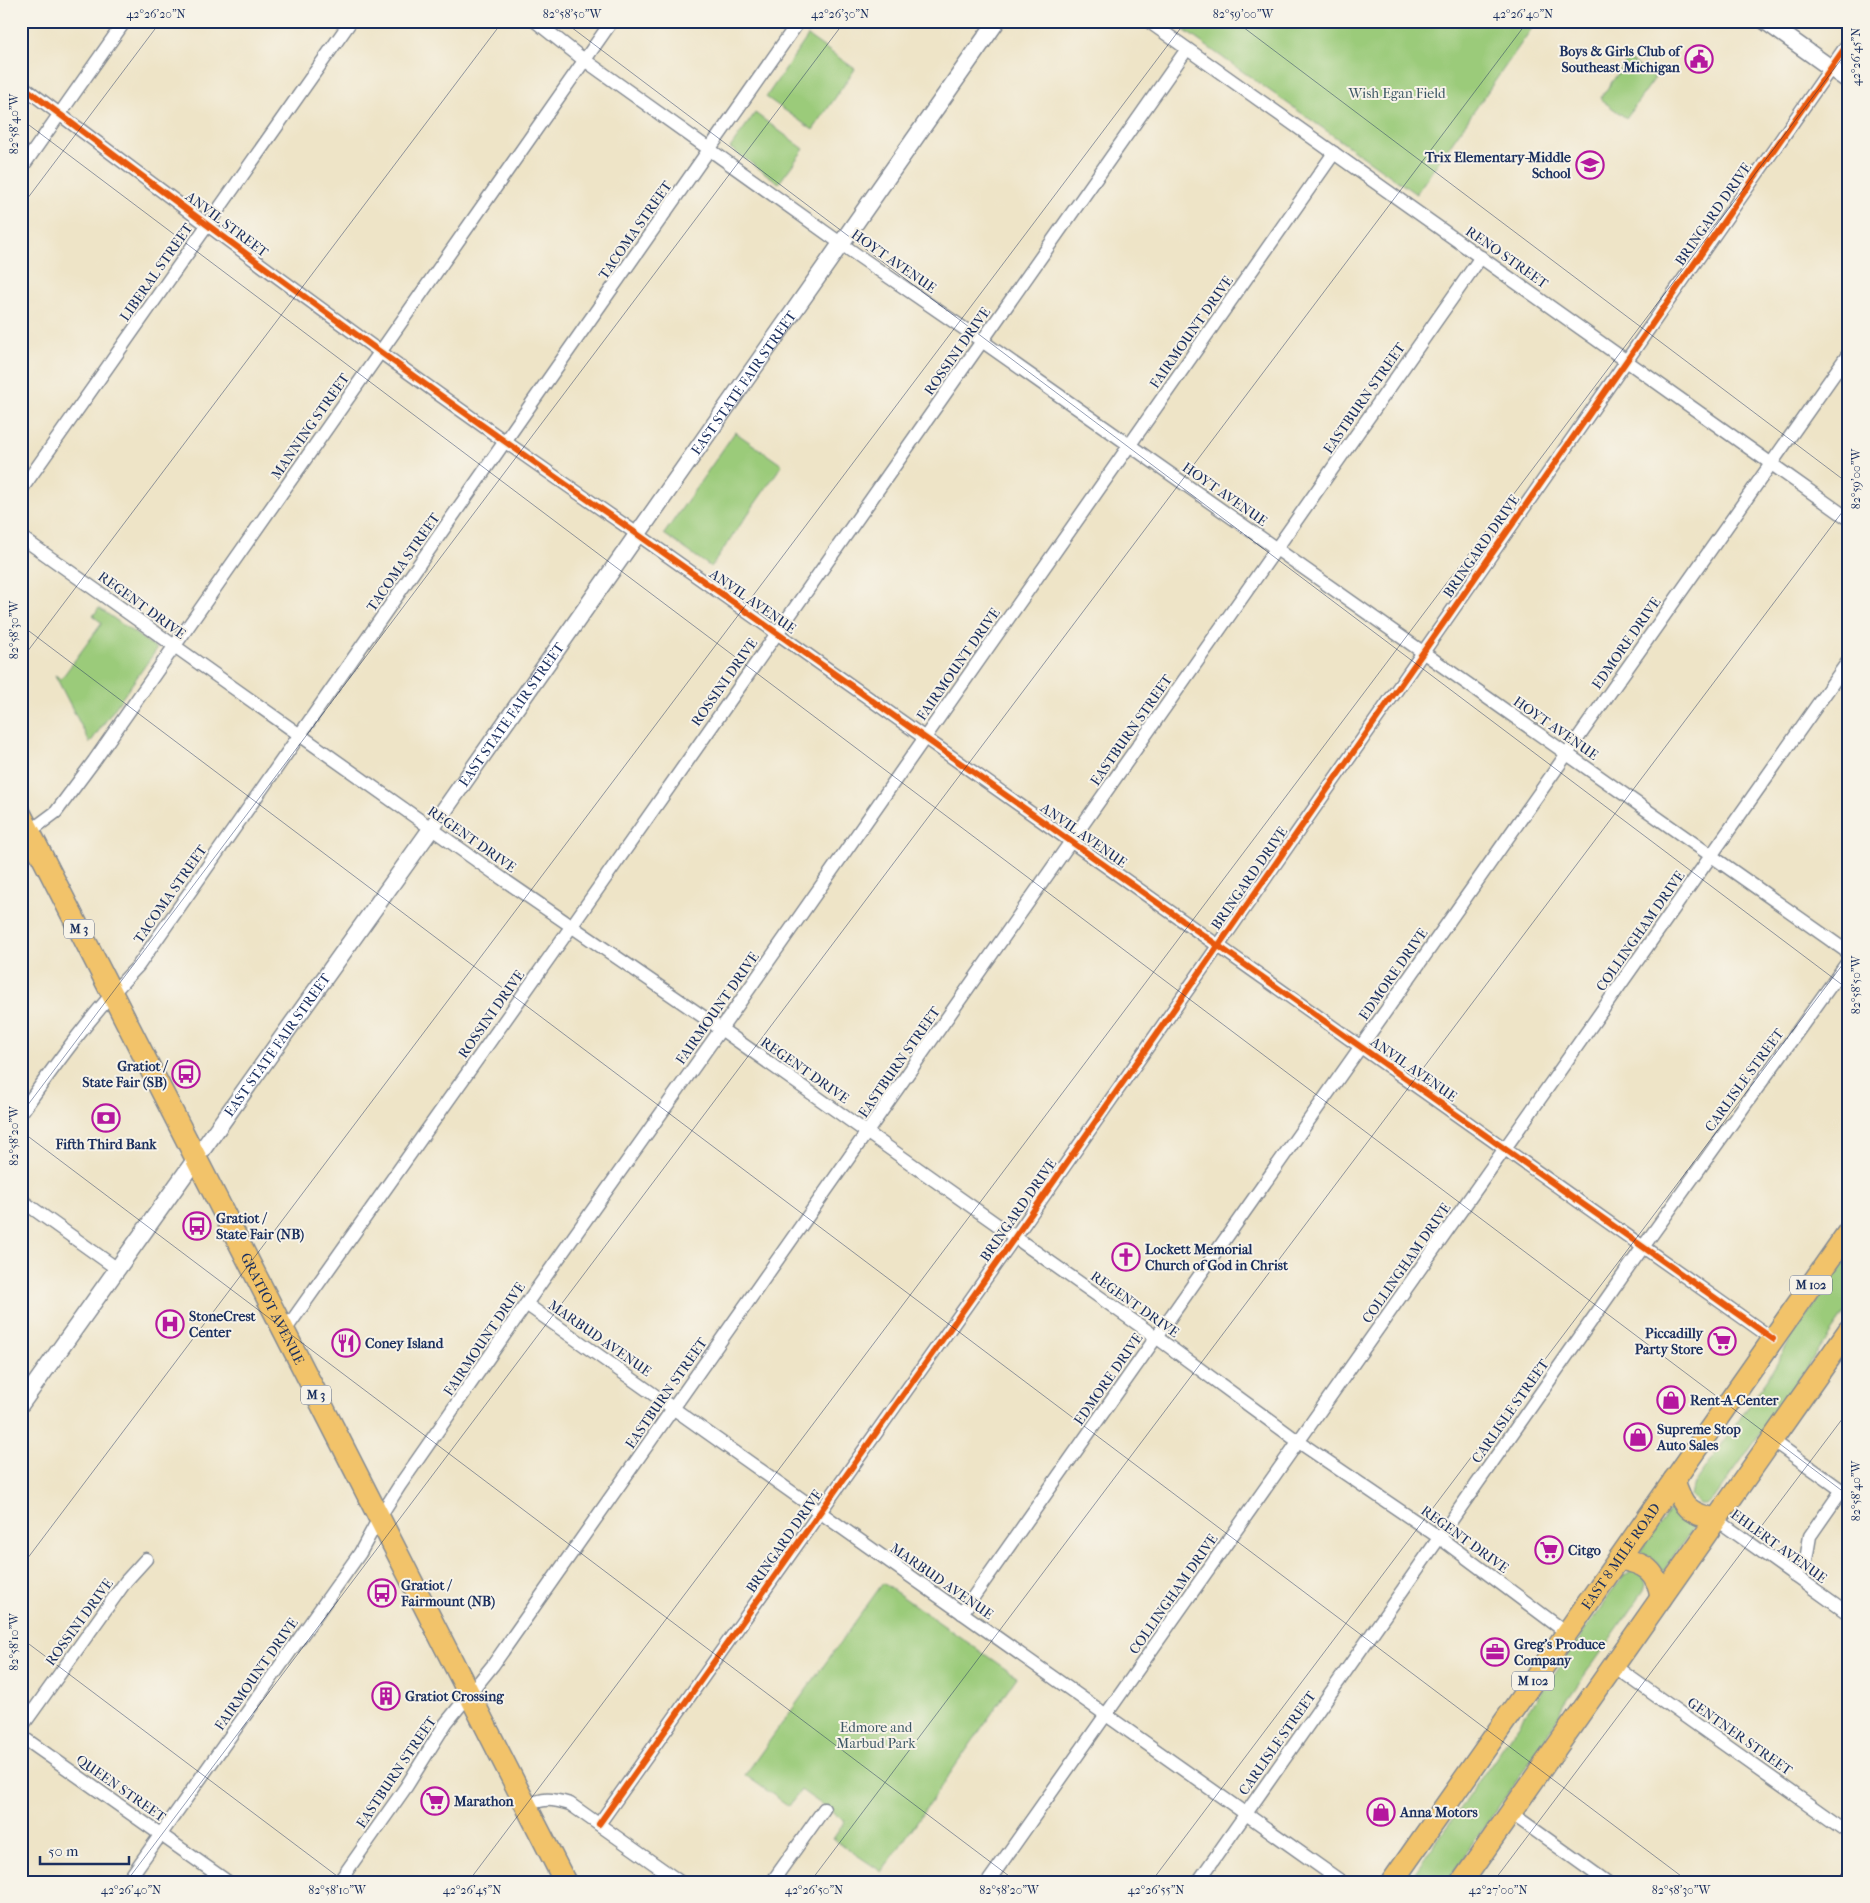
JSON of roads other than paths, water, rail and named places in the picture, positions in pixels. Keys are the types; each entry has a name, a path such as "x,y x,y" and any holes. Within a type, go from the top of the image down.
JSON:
{"main road":[{"name":"GRATIOT AVENUE","path":"24,828 112,992 562,1880"},
{"name":"EAST 8 MILE ROAD","path":"1392,1882 1849,1231"},
{"path":"1462,1882 1849,1330"},
{"path":"1674,1480 1678,1494 1686,1507 1696,1514 1716,1519"},
{"path":"1619,1559 1636,1562 1648,1569 1656,1580 1661,1598"}],"street":[{"path":"21,169 125,21"},
{"name":"LIBERAL STREET","path":"21,490 351,21"},
{"name":"HOYT AVENUE","path":"535,21 842,244 1849,953"},
{"name":"MANNING STREET","path":"24,828 56,812 612,21"},
{"name":"TACOMA STREET","path":"21,1112 88,1020 138,966 799,21"},
{"name":"EAST STATE FAIR STREET","path":"21,1404 116,1268 257,1075 431,829 997,21"},
{"name":"RENO STREET","path":"1148,21 1849,519"},
{"path":"1764,21 1849,81"},
{"name":"BRINGARD DRIVE","path":"599,1824 1015,1237 1849,42"},
{"name":"ROSSINI DRIVE","path":"284,1332 571,927 1187,49"},
{"path":"21,85 60,114"},
{"name":"ANVIL STREET","path":"60,114 380,352"},
{"name":"FAIRMOUNT DRIVE","path":"127,1882 360,1553 379,1518 526,1304 721,1029 1334,153"},
{"name":"EASTBURN STREET","path":"339,1882 406,1787 446,1723 493,1665 1481,257"},
{"name":"ANVIL AVENUE","path":"380,352 505,443 637,534 1773,1339"},
{"name":"EDMORE DRIVE","path":"962,1613 1849,353"},
{"name":"REGENT DRIVE","path":"21,537 431,829 721,1029 1015,1237 1299,1442 1440,1538 1567,1633"},
{"name":"COLLINGHAM DRIVE","path":"988,1882 1849,660"},
{"name":"CARLISLE STREET","path":"1198,1882 1643,1247 1849,960"},
{"path":"21,1200 116,1268"},
{"name":"MARBUD AVENUE","path":"526,1304 1342,1882"},
{"path":"1772,1440 1845,1492 1810,1536 1806,1560 1794,1575"},
{"name":"EHLERT AVENUE","path":"1716,1519 1849,1614"},
{"name":"ROSSINI DRIVE","path":"21,1728 126,1581 146,1560"},
{"name":"GENTNER STREET","path":"1614,1666 1849,1833"},
{"name":"QUEEN STREET","path":"21,1736 228,1882"},
{"path":"525,1806 542,1799 570,1804 680,1882"},
{"path":"772,1882 824,1809"},
{"path":"1511,1812 1607,1882"}],"place":[{"name":"Boys & Girls Club of Southeast Michigan","path":"1699,59"},
{"name":"Trix Elementary-Middle School","path":"1590,165"},
{"name":"Gratiot / State Fair (SB)","path":"186,1074"},
{"name":"Fifth Third Bank","path":"106,1118"},
{"name":"Gratiot / State Fair (NB)","path":"197,1226"},
{"name":"Lockett Memorial Church of God in Christ","path":"1126,1257"},
{"name":"StoneCrest Center","path":"170,1324"},
{"name":"Piccadilly Party Store","path":"1722,1341"},
{"name":"Coney Island","path":"346,1343"},
{"name":"Rent-A-Center","path":"1671,1400"},
{"name":"Supreme Stop Auto Sales","path":"1638,1437"},
{"name":"Citgo","path":"1549,1550"},
{"name":"Gratiot / Fairmount (NB)","path":"382,1593"},
{"name":"Greg's Produce Company","path":"1495,1652"},
{"name":"Gratiot Crossing","path":"386,1696"},
{"name":"Marathon","path":"435,1801"},
{"name":"Anna Motors","path":"1381,1812"}],"park label":[{"name":"Wish Egan Field","path":"1397,93"},
{"name":"Edmore and Marbud Park","path":"876,1735"}]}
